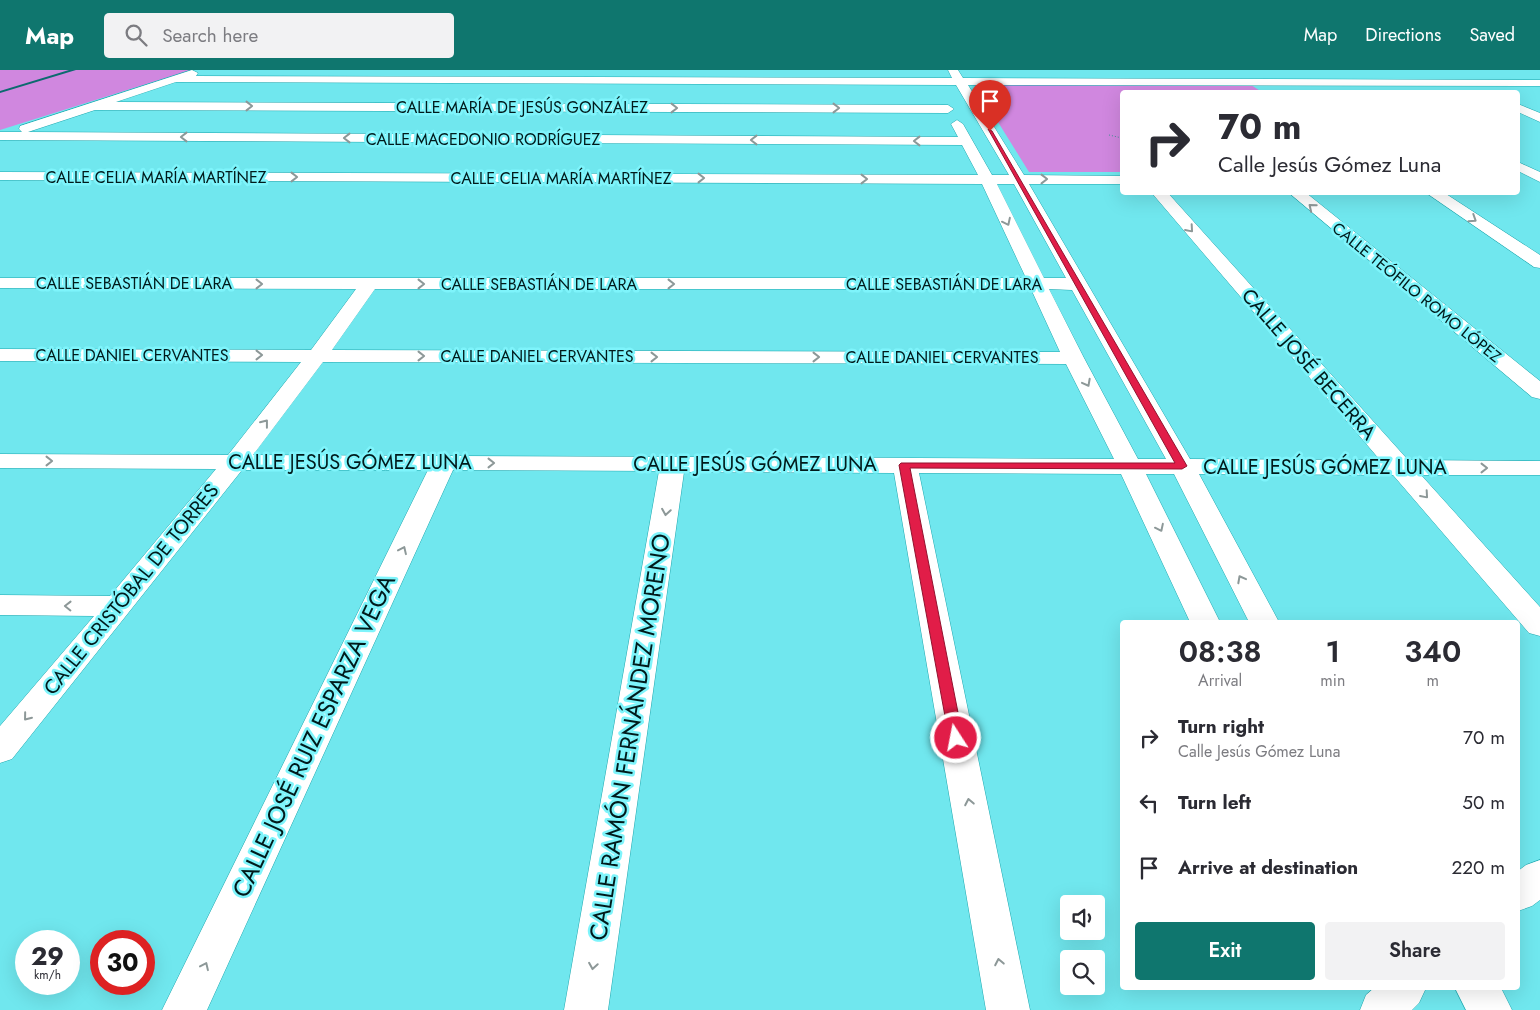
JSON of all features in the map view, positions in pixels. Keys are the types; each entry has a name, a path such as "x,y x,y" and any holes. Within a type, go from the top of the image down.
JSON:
{"street":[{"path":"0,136 201,71 533,77"},
{"path":"956,75 1230,72 1251,75 1272,88 1361,82 1540,83"},
{"path":"177,79 1251,75 1314,72 1540,75"},
{"path":"931,75 986,179 1073,358 1130,466 1204,620"},
{"path":"956,75 1019,179 1182,466 1263,620"},
{"path":"458,178 533,77"},
{"path":"1361,82 1376,90"},
{"path":"1462,83 1479,90"},
{"name":"CALLE MARÍA DE JESÚS GONZÁLEZ","path":"95,106 948,109"},
{"path":"1520,109 1540,118"},
{"name":"CALLE MACEDONIO RODRÍGUEZ","path":"0,136 965,141"},
{"path":"1520,167 1540,179"},
{"name":"CALLE CELIA MARÍA MARTÍNEZ","path":"0,176 1120,180"},
{"path":"1520,181 1540,179"},
{"name":"CALLE JOSÉ BECERRA","path":"1161,195 1540,626"},
{"name":"CALLE TEÓFILO ROMO LÓPEZ","path":"1299,195 1540,392"},
{"path":"1437,195 1540,262"},
{"name":"CALLE SEBASTIÁN DE LARA","path":"0,283 1079,284"},
{"name":"CALLE CRISTÓBAL DE TORRES","path":"0,750 318,356 368,284"},
{"name":"CALLE DANIEL CERVANTES","path":"0,355 1073,358"},
{"name":"CALLE JESÚS GÓMEZ LUNA","path":"0,460 1540,468"},
{"name":"CALLE JOSÉ RUIZ ESPARZA VEGA","path":"184,1010 444,463"},
{"name":"CALLE RAMÓN FERNÁNDEZ MORENO","path":"586,1010 673,464"},
{"path":"905,465 1008,1010"},
{"path":"0,605 117,606"},
{"path":"1478,990 1490,1010"}],"path":[{"path":"1110,135 1120,138"}],"shaded area":[{"path":"0,70 191,70 0,130"},
{"path":"975,85 1251,85 1259,90 1120,90 1120,172 1029,172"}],"waterway":[{"path":"0,92 74,70"}],"route":[{"path":"956,738 905,465 1182,466 990,131"}]}
